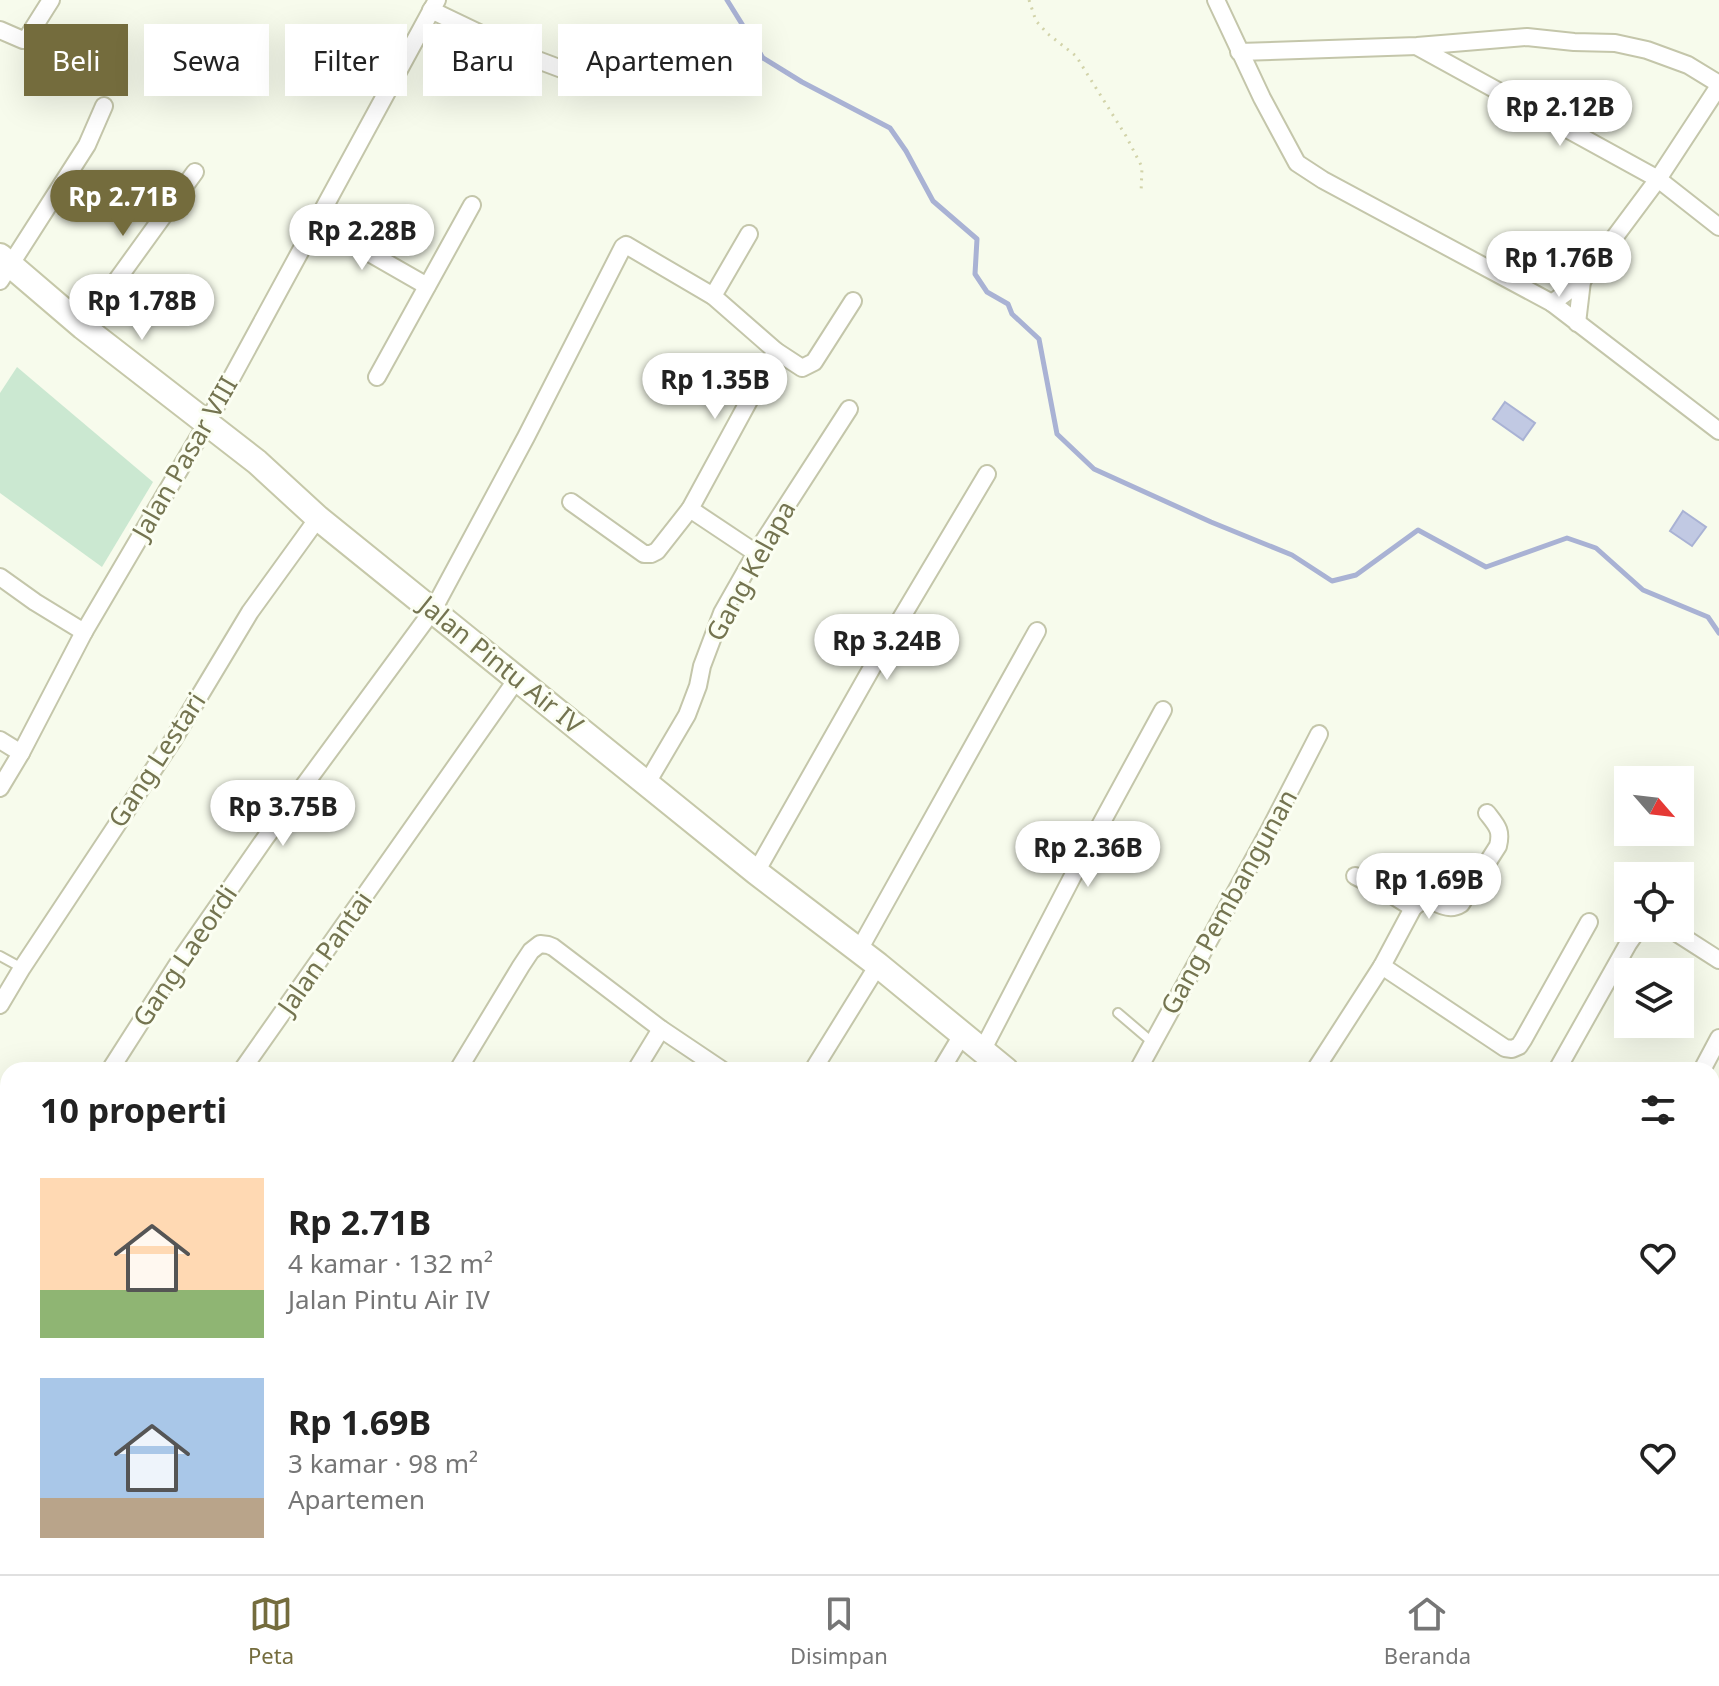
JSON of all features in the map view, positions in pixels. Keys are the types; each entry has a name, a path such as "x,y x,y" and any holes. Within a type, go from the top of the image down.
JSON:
{"main road":[{"name":"Jalan Pintu Air IV","path":"4,267 257,462 318,518 996,1062"}],"street":[{"path":"0,30 23,40 27,38 51,0"},
{"path":"1216,0 1239,52 1297,163 1552,303 1719,431"},
{"path":"434,5 527,56 558,68"},
{"name":"Jalan Pasar VIII","path":"0,788 84,632 207,423 434,5"},
{"path":"1239,52 1417,46 1527,37 1615,43 1647,50 1688,65 1719,85 1658,179 1582,281 1552,303"},
{"path":"1417,46 1658,179 1719,227"},
{"path":"4,267 87,145 104,106"},
{"path":"83,327 195,172"},
{"path":"377,377 472,205"},
{"path":"317,223 427,286"},
{"path":"749,234 713,296 776,351 802,368 814,362 853,301"},
{"name":"Gang Laeordi","path":"115,1062 181,959 266,837 433,610 623,247 626,245 713,296"},
{"path":"1577,323 1582,281"},
{"path":"571,502 644,554 657,551 690,509 776,351"},
{"name":"Gang Kelapa","path":"647,783 687,715 722,613 756,553 849,409"},
{"path":"756,872 878,657 987,474"},
{"path":"690,509 756,553"},
{"name":"Gang Lestari","path":"0,1005 173,740 250,612 318,518"},
{"path":"0,577 84,632"},
{"path":"817,1062 1037,631"},
{"name":"Jalan Pantai","path":"248,1062 517,679"},
{"path":"982,1051 1163,710"},
{"name":"Gang Pembangunan","path":"1142,1062 1319,734"},
{"path":"0,740 21,753"},
{"path":"1320,1062 1382,966 1418,902 1426,900 1451,909 1461,904 1498,846 1501,835 1487,813"},
{"path":"1355,876 1413,908"},
{"path":"1382,966 1478,1031 1512,1049 1523,1040 1589,922"},
{"path":"1562,1062 1631,942"},
{"path":"1691,942 1719,960"},
{"path":"463,1062 521,966 540,944 553,947 710,1062"},
{"path":"641,1062 661,1029"},
{"path":"946,1062 962,1035"},
{"path":"1706,1062 1719,1038"}],"lane":[{"path":"0,956 22,968"},
{"path":"1118,1013 1152,1042"}],"path":[{"path":"1029,0 1036,21 1076,56 1126,136 1142,167 1141,194"}],"green space":[{"path":"17,367 153,482 102,567 0,493 0,393"}],"water":[{"path":"1505,402 1535,423 1523,440 1493,419"},
{"path":"1683,511 1706,527 1692,546 1670,531"}],"waterway":[{"path":"727,0 763,58 890,128 933,201 977,239 975,274 987,292 1008,304 1012,314 1039,339 1057,434 1094,469 1292,555 1332,581 1356,575 1418,530 1486,567 1567,538 1596,548 1643,590 1708,617 1719,633"}]}
